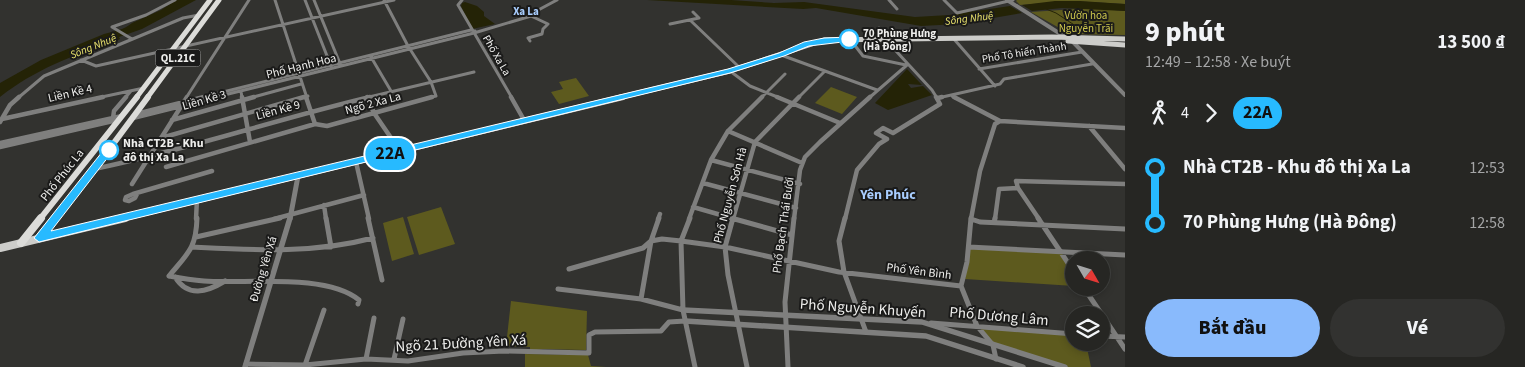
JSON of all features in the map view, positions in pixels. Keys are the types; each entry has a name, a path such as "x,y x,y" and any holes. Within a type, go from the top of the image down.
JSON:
{"highway":[{"name":"Phố Phúc La","path":"21,243 144,88 210,0"},
{"name":"Phố Phúc La","path":"39,238 94,169 219,0"},
{"path":"120,118 133,117"}],"main road":[{"path":"0,248 730,71 781,55 807,44 824,40 886,38 1125,39"},
{"path":"1044,38 1125,45"},
{"path":"1108,39 1115,44"}],"street":[{"path":"132,39 112,27 146,16 175,0"},
{"path":"132,184 249,0"},
{"path":"275,0 300,75 301,84 308,96 314,124"},
{"path":"305,0 332,67"},
{"path":"314,0 340,65"},
{"path":"81,60 96,66 394,0"},
{"name":"Phố Xa La","path":"462,0 458,5 524,120"},
{"path":"530,41 528,38 542,34 543,28 548,24 529,15 557,0"},
{"path":"889,0 896,9"},
{"path":"944,0 956,13 1010,1 1073,42 1092,64 1125,96"},
{"path":"384,1 430,82"},
{"path":"670,24 700,18 693,12"},
{"path":"1,121 10,105 31,85 44,76 183,18 199,15"},
{"name":"Phố Hạnh Hoa","path":"133,117 531,16"},
{"path":"690,20 740,68"},
{"path":"866,332 844,272 840,253 840,234 857,170 880,144 887,139 876,133 883,128 893,134 940,104 938,98 908,65 879,28"},
{"name":"Phố Tô hiến Thành","path":"953,38 980,69 1082,52"},
{"path":"850,39 863,56 908,65"},
{"path":"781,55 877,90"},
{"path":"371,57 391,91"},
{"path":"938,98 995,86 1004,80 1092,64"},
{"name":"Phố Bạch Thái Bưởi","path":"788,367 783,314 788,260 802,163 815,146 894,74 908,65"},
{"path":"980,69 995,86"},
{"path":"730,71 750,86 766,94 840,123"},
{"name":"Phố Nguyễn Sơn Hà","path":"746,367 728,275 725,247 755,142 825,71"},
{"name":"Liền Kề 9","path":"94,169 149,158 312,111 474,72"},
{"path":"695,367 683,310 681,241 711,160 728,131 785,74"},
{"name":"Phố Hạnh Hoa","path":"183,104 300,75"},
{"name":"Ngõ 2 Xa La","path":"166,167 314,124 326,126 436,96 430,82"},
{"name":"Liền Kề 3","path":"172,120 301,84"},
{"name":"Liền Kề 4","path":"1,121 144,88"},
{"path":"120,118 114,111 132,90"},
{"path":"241,91 250,142"},
{"path":"161,138 308,96"},
{"path":"952,96 962,103 1000,121 1125,128"},
{"path":"367,97 374,113 400,151"},
{"path":"0,143 120,118"},
{"path":"0,147 120,118"},
{"name":"Phố Yên Bình","path":"651,241 662,239 725,247 844,272 961,286 964,280 970,247 971,219 984,153 995,124 1000,121"},
{"path":"1089,126 1125,169"},
{"path":"728,131 802,163"},
{"path":"711,160 800,184"},
{"path":"356,162 382,280"},
{"path":"135,194 212,171"},
{"name":"Đường Yên Xá","path":"246,366 291,214 298,176"},
{"path":"1065,258 1018,188 1016,181 1125,184"},
{"path":"703,183 796,208"},
{"path":"994,222 999,189 1018,188"},
{"path":"196,237 364,195"},
{"path":"197,199 196,237 192,248 169,276 224,281 323,285 346,290 357,296 358,304"},
{"path":"324,205 331,247"},
{"path":"693,207 792,235"},
{"path":"642,299 651,241 660,214"},
{"path":"971,219 1043,226 1125,229"},
{"path":"192,248 280,250 331,247 373,238"},
{"path":"569,269 643,248 651,241"},
{"path":"970,247 1125,255"},
{"path":"175,277 182,287 194,292 209,291 224,281"},
{"path":"961,286 977,326 993,345 996,359"},
{"path":"558,289 642,299 683,310"},
{"path":"1089,296 1125,349"},
{"path":"305,365 324,310"},
{"name":"Phố Nguyễn Khuyến","path":"683,310 922,322 1065,367"},
{"path":"366,359 374,318"},
{"path":"394,359 403,319"},
{"name":"Phố Nguyễn Khuyến","path":"685,321 926,336 1023,367"},
{"name":"Ngõ 21 Đường Yên Xá","path":"246,366 305,365 366,359 408,361 463,353 496,351 589,353 588,335 595,332 661,331 669,322 685,321"},
{"name":"Phố Dương Lâm","path":"922,322 1065,333"},
{"path":"1110,337 1125,337"}],"green space":[{"path":"1017,0 1125,0 1125,4 1072,1 1020,5"},
{"name":"Vườn hoa Nguyễn Trãi","path":"1091,8 1125,11 1125,35 1070,34 1031,12"},
{"path":"576,78 589,96 559,104 551,92 563,89 559,82"},
{"path":"831,87 857,97 842,114 815,103"},
{"path":"441,207 455,244 419,255 407,217"},
{"path":"403,217 414,254 392,261 383,223"},
{"path":"970,247 1061,252 1065,258 1065,285 965,279"},
{"path":"511,301 587,311 586,350 543,349 530,351 530,347 506,346"},
{"path":"979,327 1065,334 1065,351 1088,351 1091,367 1068,367 993,344"},
{"path":"525,354 588,355 591,366 606,367 525,367"}],"water":[{"name":"Sông Nhuệ","path":"176,0 196,0 142,29 119,37 120,39 114,42 84,52 40,71 0,97 0,83 41,60 104,34 123,29 161,10"},
{"name":"Sông Nhuệ","path":"647,0 804,2 915,17 949,15 1010,6 1022,13 958,24 921,26 816,8 803,9"},
{"path":"1055,1 1125,4 1125,11 1062,8 1032,11 1022,5"},
{"path":"465,2 477,6 484,12 484,16 495,24 472,29 461,6"},
{"path":"907,69 922,85 908,84 911,88 923,86 932,95 888,110 875,103"}],"waterway":[{"path":"1046,9 1056,13 1088,34"}],"bus line":[{"name":"22A","path":"109,150 39,238 730,71 781,55 807,44 824,40 849,39"}],"place":[{"name":"70 Phùng Hưng (Hà Đông)","path":"849,39"},
{"name":"Nhà CT2B - Khu đô thị Xa La","path":"109,150"}],"district":[{"name":"Xa La","path":"526,11"},
{"name":"Yên Phúc","path":"888,194"}]}
